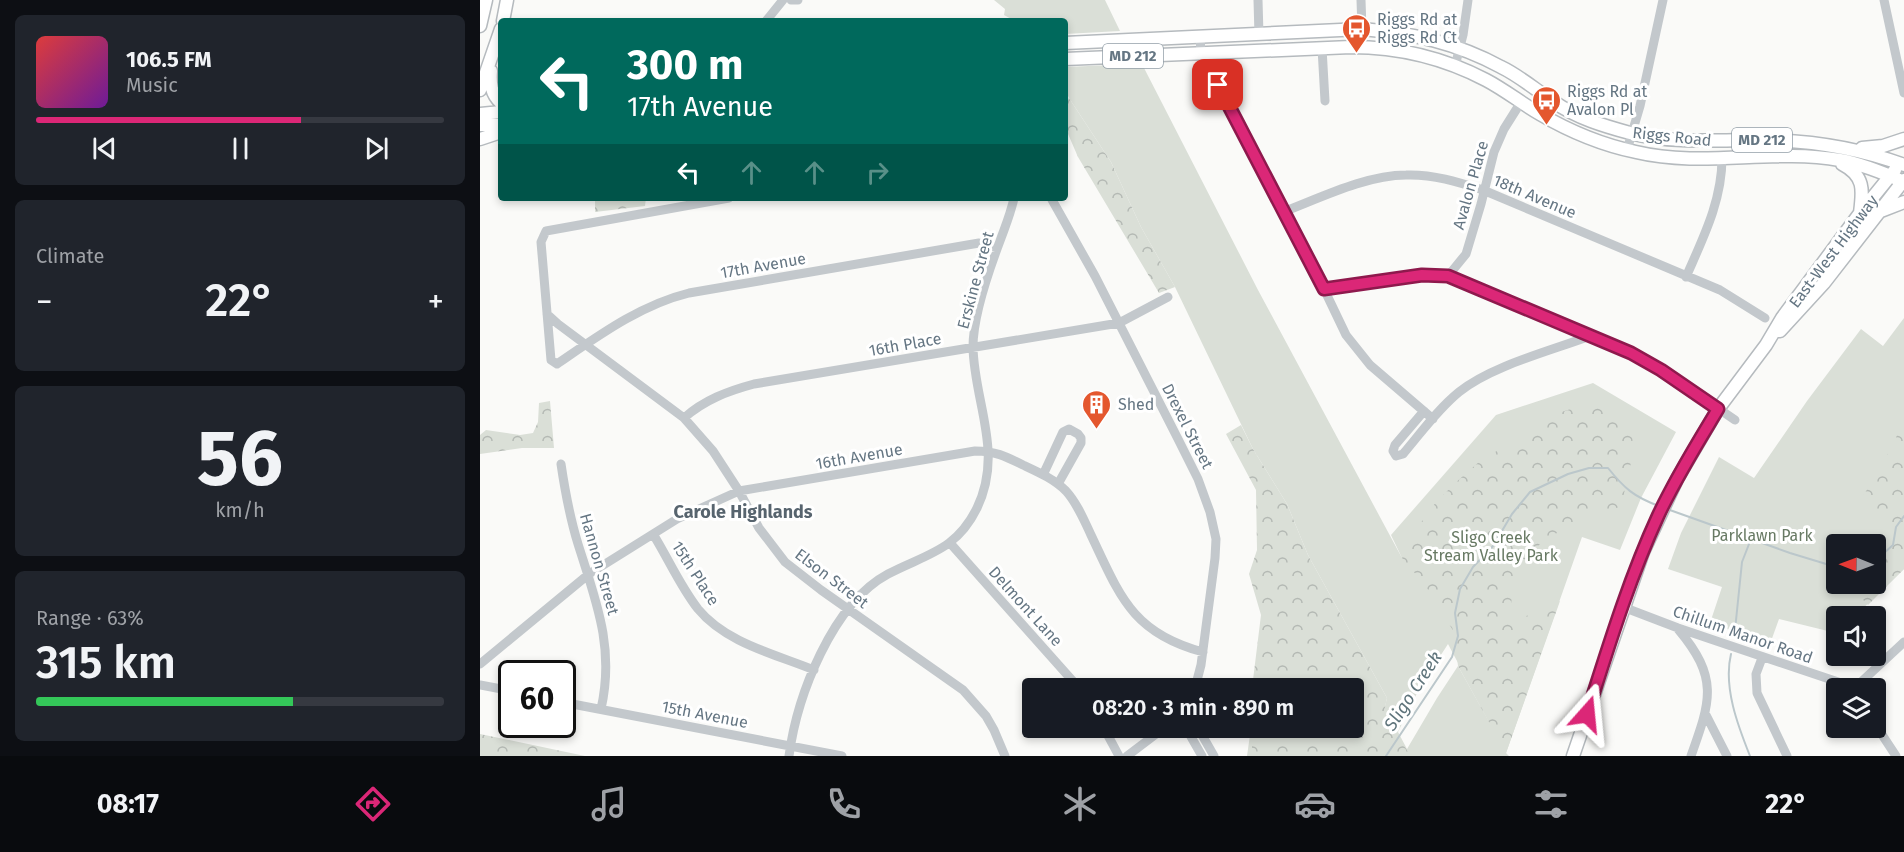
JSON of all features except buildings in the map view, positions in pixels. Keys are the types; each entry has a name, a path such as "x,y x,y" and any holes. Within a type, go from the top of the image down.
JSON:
{"main road":[{"path":"480,26 486,0"},
{"path":"504,18 507,0"},
{"name":"Riggs Road","path":"1068,43 1362,29 1408,34 1460,47 1503,67 1569,111 1632,134 1685,140 1774,140 1839,146 1903,163"},
{"path":"480,90 498,40"},
{"name":"Riggs Road","path":"1068,59 1351,46 1391,49 1425,55 1455,66 1487,80 1567,129 1627,150 1660,157 1823,158 1850,163 1904,181"},
{"path":"493,57 490,82 494,95 498,99"},
{"path":"480,114 498,112"},
{"path":"480,125 498,124"},
{"path":"480,139 498,133"},
{"path":"1839,146 1870,148 1904,139"},
{"path":"1823,158 1843,165 1858,177 1863,192 1860,213"},
{"name":"East-West Highway","path":"1573,756 1623,606 1658,515 1698,441 1718,409 1766,345 1782,318 1860,213 1903,163"},
{"name":"East-West Highway","path":"1766,345 1824,284 1904,181"},
{"path":"1880,211 1904,202"}],"street":[{"path":"768,18 783,0"},
{"path":"791,0 798,0"},
{"path":"1258,0 1259,35"},
{"path":"1361,0 1362,29"},
{"path":"1455,66 1468,0"},
{"path":"1627,150 1663,0"},
{"path":"1884,0 1904,93"},
{"path":"1200,38 1201,53 1324,289 1338,322 1353,346 1379,373 1433,419"},
{"path":"1322,48 1325,101"},
{"name":"Avalon Place","path":"1448,276 1466,254 1498,141 1521,102"},
{"path":"1686,277 1717,202 1721,183 1722,158"},
{"name":"18th Avenue","path":"1282,212 1369,181 1397,175 1445,179 1483,190 1727,294 1765,318"},
{"path":"547,314 541,242 546,231 712,201"},
{"name":"Erskine Street","path":"789,751 802,701 814,670 829,638 848,609 873,584 887,574 928,557 950,543 963,531 978,506 986,480 988,434 973,348 979,308 1013,201"},
{"name":"Drexel Street","path":"1053,201 1119,323 1198,479 1213,521 1215,558 1203,652 1197,678"},
{"name":"17th Avenue","path":"547,314 551,360 557,364 644,309 666,299 689,293 979,243 997,248"},
{"path":"1324,289 1422,275 1448,276 1645,361 1735,420"},
{"name":"16th Place","path":"684,418 704,403 754,384 1119,323 1168,297"},
{"name":"Elson Street","path":"547,314 684,418 712,451 759,528 785,562 963,690 986,716 1005,756"},
{"path":"1424,411 1395,445 1394,454 1403,454 1452,398 1470,384 1590,336"},
{"path":"1043,475 1063,432 1069,429 1074,431 1081,438 1081,443 1058,484"},
{"name":"16th Avenue","path":"480,664 589,574 653,534 700,508 738,491 975,451 998,453 1058,484 1081,513 1113,582 1132,612 1156,633 1168,640 1203,652"},
{"name":"Hannon Street","path":"561,464 569,512 597,600 604,636 606,668 601,710"},
{"name":"15th Place","path":"653,534 698,609 714,625 738,640 814,670"},
{"name":"Delmont Lane","path":"950,543 1070,678"},
{"name":"Chillum Manor Road","path":"1623,606 1678,628 1826,679"},
{"path":"1678,628 1692,645 1704,669 1708,690 1706,715 1691,756"},
{"path":"1865,678 1904,642"},
{"path":"1762,658 1756,674 1757,693 1787,756"},
{"path":"480,685 498,688"},
{"name":"15th Avenue","path":"576,705 789,751 842,756"},
{"path":"1706,715 1726,756"},
{"path":"1109,738 1119,756"},
{"path":"1126,756 1150,738"},
{"path":"1192,738 1202,756"},
{"path":"1204,738 1214,756"},
{"path":"1884,738 1896,756"}],"green space":[{"path":"994,0 1105,0 1120,31 1068,34 1068,18 1010,18 1004,15 1005,9"},
{"path":"1136,64 1143,66 1258,290 1402,558 1391,535 1496,415 1593,383 1676,432 1641,498 1620,550 1582,537 1506,753 1509,756 1247,756 1250,738 1364,738 1364,678 1349,678 1280,507 1385,706 1387,698 1308,555 1287,504 1253,449 1175,287 1141,227 1111,162 1068,96 1068,67","holes":["1448,644 1492,727 1458,666 1407,749 1398,732 1419,689"]},
{"path":"1068,99 1111,162 1141,227 1175,287 1159,293 1078,157 1068,134"},
{"path":"595,201 646,201 645,206 595,212"},
{"name":"Parklawn Park","path":"1904,318 1904,569 1886,586 1886,534 1826,534 1826,594 1878,594 1865,606 1826,606 1826,631 1779,619 1770,644 1710,623 1722,587 1668,569 1681,533 1719,457 1754,478 1807,401 1861,329 1883,346"},
{"path":"550,401 554,448 522,448 480,454 480,435 486,430 520,435 533,433 538,422 539,403"},
{"name":"Sligo Creek Stream Valley Park","path":"1587,404 1610,408 1633,431 1632,458 1621,507 1590,513 1542,542 1516,569 1511,604 1513,622 1560,601 1506,753 1458,666 1454,632 1425,585 1402,558 1427,512 1479,462 1558,413"},
{"path":"1904,418 1904,569 1886,587 1886,551 1893,545 1896,528 1858,505 1893,445"},
{"path":"1241,425 1287,504 1308,555 1387,698 1383,716 1411,756 1250,756 1252,738 1364,738 1364,678 1253,678 1261,615 1249,574 1257,550 1256,490 1226,434"},
{"path":"1858,594 1879,594 1868,605"},
{"path":"480,734 585,756 480,756"}],"waterway":[{"name":"Sligo Creek","path":"1386,756 1452,657 1458,636 1455,613 1460,589 1473,567 1493,546 1512,514 1530,492 1568,474 1589,468 1608,468 1630,491 1659,506"},
{"name":"Sligo Creek","path":"1667,509 1826,564"},
{"name":"Sligo Creek","path":"1886,551 1893,545 1896,527 1904,516"},
{"path":"1735,630 1742,562 1751,539"},
{"path":"1731,654 1730,693 1750,756"}],"place":[{"name":"Riggs Rd at Riggs Rd Ct","path":"1356,54"},
{"name":"Riggs Rd at Avalon Pl","path":"1546,126"},
{"name":"Shed","path":"1097,430"}],"district":[{"name":"Carole Highlands","path":"743,512"}],"route":[{"path":"1218,85 1324,289 1422,275 1448,276 1631,353 1661,370 1718,409 1658,515 1623,606 1587,714"}]}
